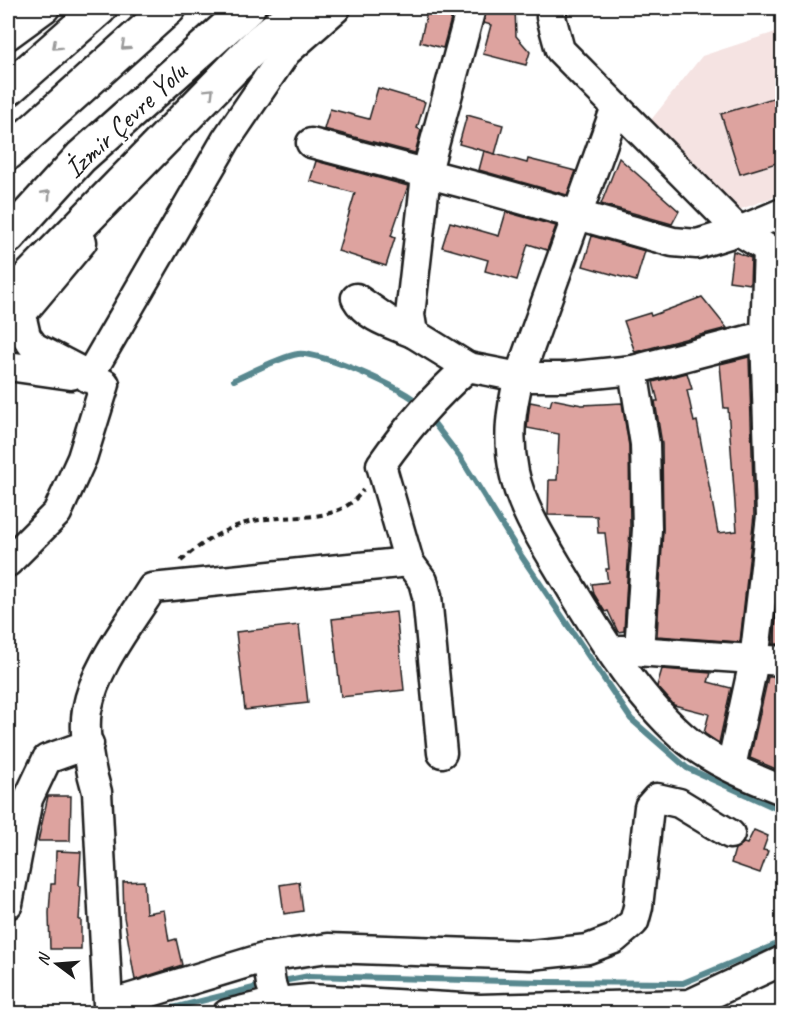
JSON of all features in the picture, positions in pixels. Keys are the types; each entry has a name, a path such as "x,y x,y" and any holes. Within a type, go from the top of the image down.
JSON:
{"highway":[{"path":"8,89 100,8"},
{"name":"İzmir Çevre Yolu","path":"8,153 169,8"},
{"name":"İzmir Çevre Yolu","path":"8,237 81,157 248,8"},
{"path":"12,315 180,121 258,43 300,8"}],"street":[{"path":"8,35 45,8"},
{"path":"88,378 226,140 286,52 336,8"},
{"path":"471,8 426,175 410,315 404,329 468,367 519,377 565,377 633,370 774,333"},
{"path":"553,8 551,17 560,50 739,231 768,249 774,333 771,516 754,661 730,767"},
{"path":"616,107 519,377 509,420 514,473 537,532 610,649 641,691 683,737 730,767 783,790"},
{"path":"311,143 673,242 697,244 739,231 783,213"},
{"path":"12,315 34,346 88,378"},
{"path":"8,366 88,378 105,384 82,458 57,513 8,562"},
{"path":"442,753 428,596 423,581 409,562 388,454 443,390 468,367"},
{"path":"633,370 645,444 647,529 639,651"},
{"path":"409,562 152,588 101,670 87,709 88,757 97,792 108,1005 267,957 328,948 530,955 588,950 614,939 634,922 639,907 649,807 657,798 679,803 730,834"},
{"path":"610,649 754,661 783,661"},
{"path":"8,904 28,799 47,759 89,744"},
{"path":"267,957 279,1008"},
{"path":"227,1014 279,1008 310,999 480,1009 690,1004 783,961"}],"path":[{"path":"152,588 193,550 222,532 258,520 334,513 357,499 388,454"}],"shaded area":[{"path":"782,30 782,194 736,211 651,120 702,56"}],"building":[{"path":"428,8 454,8 443,48 420,42"},
{"path":"487,8 515,8 516,36 530,52 526,65 483,54 491,25 484,23"},
{"path":"378,88 425,102 417,128 421,130 415,153 324,129 330,109 369,119"},
{"path":"783,95 783,161 740,174 721,114"},
{"path":"467,115 503,125 495,154 459,144"},
{"path":"484,151 527,163 528,159 576,171 567,195 479,170"},
{"path":"619,158 679,211 672,224 601,204"},
{"path":"316,161 408,186 391,236 395,238 386,266 338,251 355,193 310,181"},
{"path":"506,212 556,226 547,250 528,244 517,280 485,271 488,260 442,247 450,222 499,236"},
{"path":"592,236 645,251 636,281 583,266"},
{"path":"733,251 751,258 750,284 729,281"},
{"path":"702,297 727,328 635,352 624,321 650,313 651,316"},
{"path":"749,357 754,515 740,642 657,636 663,529 662,444 655,401 658,401 653,382 687,373 692,389 687,390 694,422 697,421 718,533 737,531 728,408 724,408 720,364"},
{"path":"552,399 582,405 622,403 629,446 630,529 624,631 618,632 608,611 605,612 594,594 592,584 608,582 606,569 609,569 605,533 598,533 597,516 548,515 549,480 557,480 559,434 527,428 530,402 550,406"},
{"path":"783,560 783,644 773,644"},
{"path":"396,612 404,690 341,697 332,619"},
{"path":"299,625 308,703 245,710 236,632"},
{"path":"662,669 711,673 708,682 731,688 719,743 704,733 709,714 674,705 657,686"},
{"path":"768,677 783,677 783,772 750,758"},
{"path":"48,796 71,796 70,841 38,841"},
{"path":"754,830 768,836 763,850 768,851 760,873 731,863 735,849 744,843 747,844"},
{"path":"56,851 81,852 79,920 81,920 81,949 50,949 49,913 51,884 55,884"},
{"path":"144,881 146,913 164,910 169,941 176,939 182,965 135,980 124,917 123,882"},
{"path":"299,882 303,911 284,914 280,885"}],"waterway":[{"path":"234,380 283,358 298,354 308,355 324,358 362,372 399,390 420,405"},
{"path":"430,418 460,457 522,557 631,719 687,768 782,811"},
{"path":"278,982 309,976 683,983 782,942"},
{"path":"149,1014 265,985"}]}
